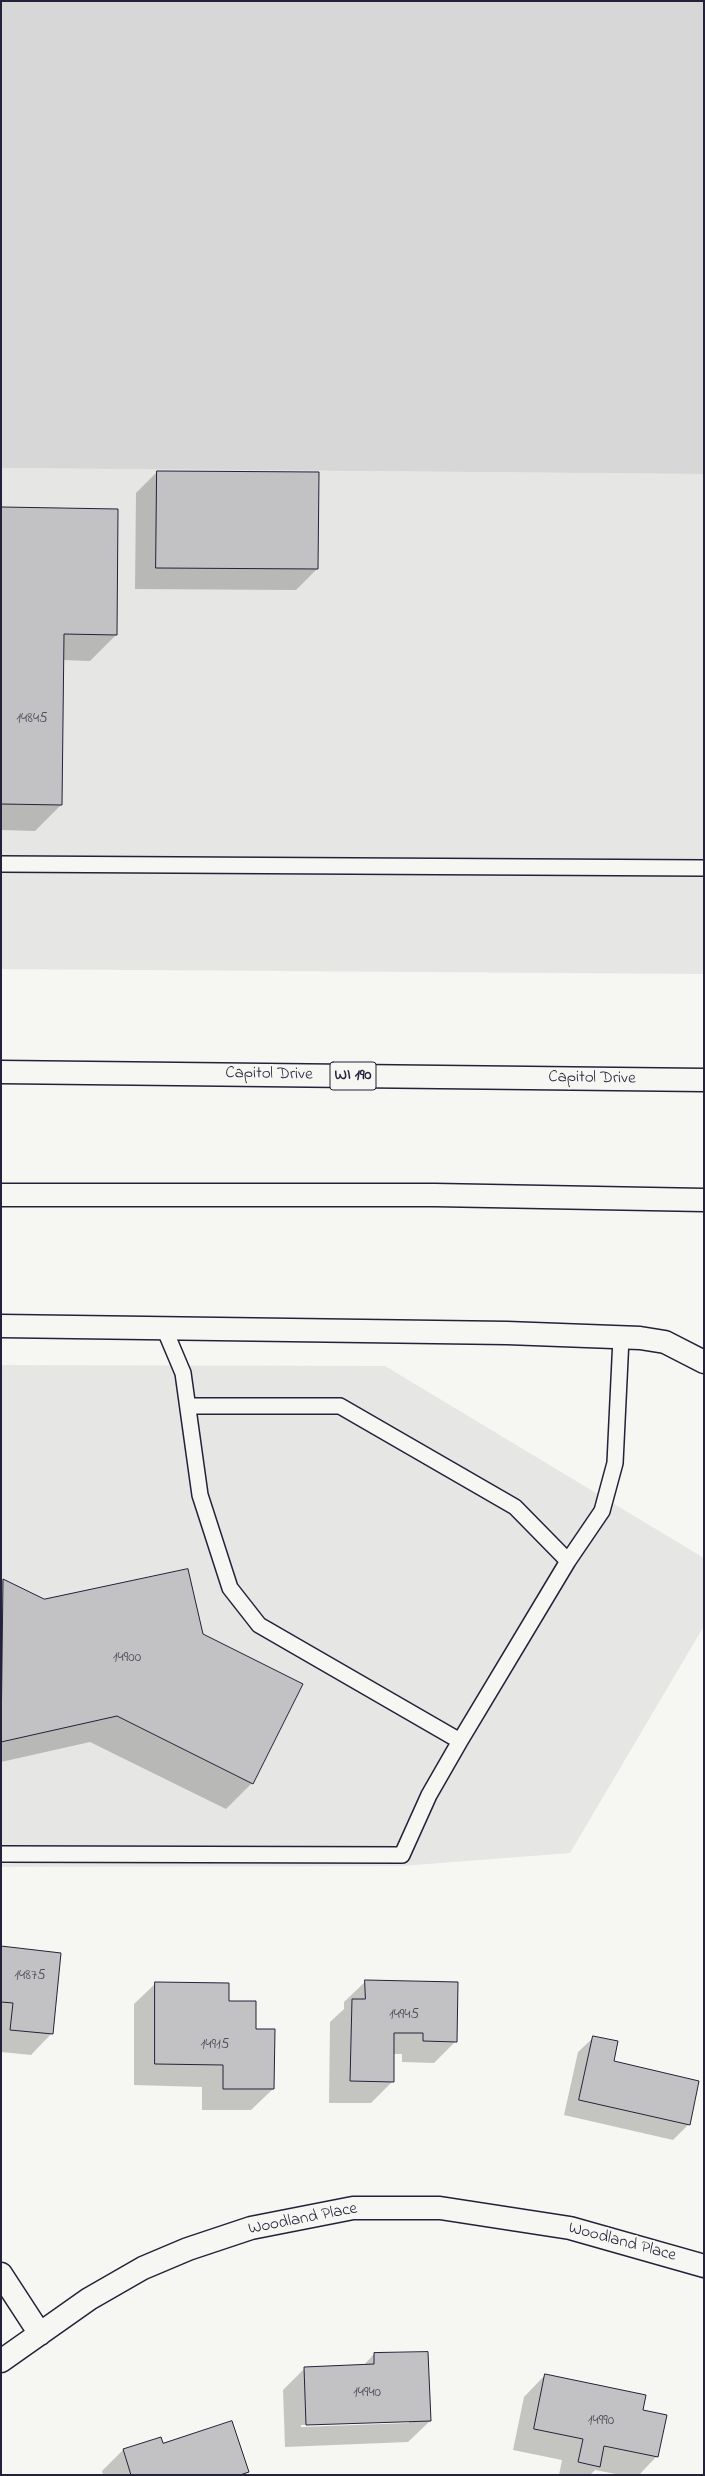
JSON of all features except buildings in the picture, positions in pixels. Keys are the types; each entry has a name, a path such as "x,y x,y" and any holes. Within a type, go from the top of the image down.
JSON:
{"street":[{"name":"Capitol Drive","path":"1,1072 704,1080"},
{"path":"1,1195 436,1195 704,1200"},
{"path":"1,1326 507,1333 621,1338 665,1342 704,1362"},
{"name":"Woodland Place","path":"1,2361 89,2299 143,2268 188,2249 251,2228 353,2208 440,2208 570,2228 704,2266"},
{"path":"1,2274 40,2334"}],"lane":[{"path":"1,864 704,868"},
{"path":"164,1328 183,1373 200,1495 230,1588 259,1625 460,1741"},
{"path":"1,1854 402,1855 429,1795 460,1741 568,1561 602,1510 615,1462 621,1338"},
{"path":"188,1406 340,1406 515,1508 568,1561"}],"shaded area":[{"path":"1,1 704,1 704,474 1,468"},
{"path":"1,468 704,474 704,974 1,969"},
{"path":"1,1365 385,1366 704,1558 704,1626 570,1853 401,1866 1,1867"}]}
